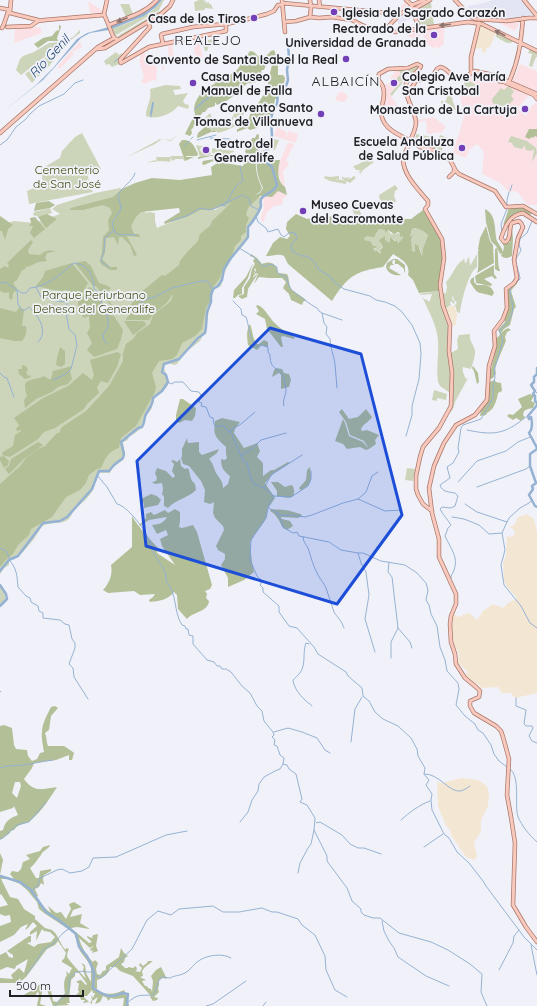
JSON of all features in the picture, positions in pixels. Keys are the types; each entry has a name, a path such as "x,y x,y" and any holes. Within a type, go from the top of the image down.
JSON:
{"main road":[{"path":"10,0 9,11 4,26 31,26 38,20"},
{"path":"107,0 104,15 115,39"},
{"path":"110,27 141,13 157,0"},
{"path":"0,133 92,52 100,46 148,22 170,7 173,0"},
{"path":"310,0 310,17"},
{"path":"318,0 320,7"},
{"path":"406,0 412,8 419,28"},
{"path":"412,8 424,0"},
{"path":"282,4 284,22 310,17 332,17 355,21 372,30 383,32 400,14 430,0"},
{"path":"524,0 537,17"},
{"path":"456,1 479,21 537,52"},
{"path":"163,44 162,34 193,27 237,22 266,15 282,4 400,14"},
{"path":"0,9 38,20 104,15"},
{"path":"529,18 533,16 533,12"},
{"path":"390,24 394,32 479,21 507,21 537,17"},
{"path":"509,82 517,63 521,44 523,18"},
{"path":"473,70 471,57 479,21"},
{"path":"148,22 150,27 120,60 121,63 149,47 226,31 226,24"},
{"path":"100,46 104,48 115,39"},
{"path":"432,510 423,504 418,495 416,489 416,476 423,447 439,428 451,406 452,373 449,351 450,326 443,306 440,285 444,258 442,239 425,209 428,202 408,176 403,159 410,140 416,130 416,122 407,96 408,89 412,74 421,68 419,64 408,68 388,69 382,72 378,77 383,86 384,96 381,111 383,121 398,134 410,140 420,147 433,150 449,160 456,173 497,192 506,207 523,206 537,214"},
{"path":"408,89 413,89 417,80 432,77 440,66 453,77 466,76 473,70"},
{"path":"473,70 491,74 502,81 537,97"},
{"path":"502,81 509,82 537,97"},
{"path":"453,166 453,171 450,176 456,173"},
{"path":"537,222 523,213 516,215 507,223 501,238 504,242 509,239 510,227 513,222 520,221 523,227 518,238 514,260 517,274 516,280 506,289 507,308 503,319 494,331 495,346 489,366 487,398 475,415 456,425 441,447 434,466 429,488 432,510 439,539 439,557 456,594 456,604 451,616 450,624 451,642 455,654 456,664 465,678 480,691 479,697 470,701 470,706 474,713 492,723 502,732 508,755 506,795 512,817 515,843 514,905 537,942"}],"highlighted area":[{"path":"270,328 361,354 402,515 337,604 146,546 137,461"}],"shaded area":[{"path":"493,0 523,0 532,15 512,19 477,18 468,10 468,6"},
{"path":"88,1 103,11 102,13 90,13"},
{"path":"406,1 410,7 399,13 395,12"},
{"path":"410,11 414,17 399,25 396,19"},
{"path":"518,21 519,24 515,31 501,24 502,22"},
{"path":"480,25 496,33 490,47 486,48 486,53 482,52 482,48 474,49"},
{"name":"Rectorado de la Universidad de Granada","path":"444,26 444,43 438,48 436,46 434,49 426,43 421,29"},
{"path":"40,27 42,33 14,43 15,28"},
{"path":"418,29 421,37 412,38 407,36 407,31"},
{"path":"80,41 82,47 72,52 74,54 60,69 57,67"},
{"path":"172,43 175,64 165,63 164,70 162,69 163,62 169,62 168,44"},
{"path":"200,43 203,57 196,59 193,45"},
{"path":"144,51 147,62 157,67 156,81 153,80 144,84 141,81 144,78 139,55"},
{"path":"520,64 537,71 537,93 512,82"},
{"name":"Colegio Ave María San Cristobal","path":"394,70 399,70 404,79 390,94 398,106 383,107 386,97 383,85 392,80 390,77 394,74"},
{"path":"473,72 493,77 496,80 495,83 497,84 503,83 529,95 518,108 522,114 523,113 526,116 530,108 536,102 537,104 537,205 527,205 519,193 514,191 509,192 500,183 482,174 484,152 477,144 469,150 466,158 453,153 464,116 459,91 474,96 477,87 467,79"},
{"path":"342,91 348,96 345,102 335,99 339,92 341,93"},
{"path":"434,117 446,127 442,132 427,134 426,121 417,122 417,120"},
{"path":"277,127 287,132 286,138 289,131 298,134 296,143 274,136"},
{"path":"288,142 294,144 286,161 289,163 288,166 283,171 285,187 282,184 277,169"},
{"path":"278,191 287,195 282,200 283,203 281,205 274,206 267,212 263,223 261,216 264,208 263,198 271,197"},
{"path":"454,305 457,314 456,325 451,326 446,308"},
{"path":"527,514 534,519 537,532 537,693 515,698 511,693 502,693 498,687 481,688 479,685 466,677 467,672 458,663 459,654 453,643 451,621 453,615 456,615 457,617 469,613 477,620 483,611 493,604 503,608 517,598 507,587 504,581 503,563 506,556 507,536 513,537 515,531 509,526 514,526 518,517"},
{"path":"461,778 478,780 487,786 489,796 488,806 481,820 481,832 474,842 477,857 474,860 466,857 451,835 438,806 437,782 442,783"}],"green space":[{"path":"162,0 164,0 159,10 116,35 114,34 111,29 146,15"},
{"path":"204,0 206,4 205,0 207,3 209,2 213,9 205,8 205,10 195,11 194,2"},
{"path":"431,3 434,25 420,27 415,10"},
{"path":"120,4 129,4 133,14 126,17"},
{"path":"159,11 161,13 119,38 118,36"},
{"path":"59,25 61,27 57,38 58,41 48,41 38,48 34,44 43,38 52,36 59,30"},
{"path":"80,30 80,33 72,39 32,83 25,74 54,51 54,49 52,49 52,51 21,75 16,70 20,59 23,56 34,52 49,43 65,41 73,37"},
{"path":"497,33 513,41 511,43 507,43 496,37"},
{"path":"216,38 216,42 209,46 207,51 205,51 202,42"},
{"path":"530,49 537,53 537,57 532,67 529,66 532,54 528,53"},
{"path":"274,50 278,57 278,75 283,75 285,78 284,84 277,99 275,99 274,105 269,105 267,111 272,112 269,123 265,123 261,119 256,121 257,128 250,130 247,128 237,132 240,123 249,119 250,114 256,112 257,107 259,106 257,105 268,88 268,80 270,78 272,65 271,63 266,65 264,70 262,70 262,73 256,82 248,83 243,87 241,86 240,87 242,89 228,100 217,105 215,102 215,106 208,108 200,116 195,115 199,119 191,129 192,133 190,136 185,134 195,114 194,110 196,100 206,88 237,70 250,51 254,52 262,60"},
{"path":"116,52 119,55 122,53 123,56 119,64 112,67 109,64 106,65 104,61"},
{"path":"417,65 420,67 415,72 405,76 404,79 399,82 396,79 400,75 403,77 399,71 394,69 410,70"},
{"path":"404,79 401,84 392,96 390,94"},
{"path":"467,79 477,86 474,96 459,91"},
{"path":"166,85 180,86 181,89 173,90 175,95 188,93 183,101 185,104 189,105 188,109 178,106 163,116 146,116 150,89"},
{"path":"508,86 514,91 511,96 514,99 503,112 492,102 492,99 501,88 504,90"},
{"path":"448,91 451,94 456,109 461,110 461,112 448,108 450,105 444,101 446,101"},
{"path":"242,104 244,106 243,108 246,110 239,122 236,121 239,116 238,115 236,118 234,117 232,121 231,120 236,110 238,111"},
{"path":"210,113 212,118 209,121 213,123 210,125 212,128 226,118 236,126 218,133 215,130 213,131 206,124 207,122 204,119"},
{"path":"207,125 212,131 215,130 216,132 211,132 198,138 198,133"},
{"path":"529,129 537,129 537,137 535,136 529,139 525,137"},
{"name":"Cementerio de San José","path":"82,133 101,169 87,175 89,181 87,179 87,182 90,183 87,185 90,184 90,189 93,192 29,204 27,191 43,184 41,169 60,158 62,151 75,137"},
{"path":"257,134 259,135 258,150 260,151 256,160 256,170 258,179 262,188 260,192 255,195 260,193 263,188 259,179 257,164 259,154 262,150 261,154 263,161 263,150 266,152 269,160 280,160 278,171 279,178 285,187 287,195 278,191 272,197 260,196 248,208 246,215 249,218 246,225 246,232 241,236 241,240 235,246 232,256 223,269 220,278 211,290 210,301 206,308 202,329 195,336 182,343 177,355 172,359 159,361 152,373 156,387 155,392 136,426 121,438 119,448 109,453 101,468 89,475 86,483 80,490 66,497 52,517 31,529 29,535 18,545 13,554 0,567 0,484 20,466 26,458 38,449 45,446 57,433 59,433 62,427 86,411 109,386 123,361 123,353 126,344 133,339 137,333 150,324 153,315 149,320 126,320 129,316 126,311 140,293 162,275 165,276 179,265 180,261 187,252 198,241 200,234 210,226 212,221 231,203 212,210 200,210 187,217 165,224 164,222 180,212 179,208 141,212 131,226 134,234 139,234 140,237 127,236 137,255 134,256 130,245 122,237 119,237 118,245 114,237 106,238 105,253 102,259 110,267 117,267 117,270 110,270 101,264 100,261 103,237 109,230 108,220 112,213 110,208 103,205 83,210 69,210 71,208 113,197 122,189 152,178 180,180 212,175 211,167 219,162 243,166 246,159 245,152 247,145 249,145 252,138 255,138","holes":["173,295 171,301 153,315 167,302"]},
{"path":"416,134 432,137 437,141 440,135 448,138 447,141 445,141 441,153 422,147 415,142"},
{"path":"511,136 527,141 536,148 537,153 532,162 534,150 526,150 524,146 522,149 514,147 512,143 508,142"},
{"path":"160,139 162,139 155,144 127,157"},
{"path":"272,139 279,140 275,150 271,149 268,151 267,150 273,141"},
{"path":"182,140 188,141 192,144 198,154 197,156 185,156 194,157 185,161 179,144"},
{"path":"196,145 206,147 201,147 200,151 211,154 200,157"},
{"path":"212,148 234,152 230,153 231,156 212,153"},
{"path":"213,155 229,157 231,159 211,156 198,159 198,157"},
{"path":"183,156 185,161 183,159 176,159 172,161 171,157 170,162 160,161 146,163 155,160 157,161 156,157"},
{"path":"220,158 204,165 202,164 203,161"},
{"path":"369,158 374,162 360,174 359,171 362,170 356,170 353,166"},
{"path":"325,176 339,176 339,179 334,179 344,181 345,180 342,179 342,176 344,178 350,177 347,179 355,176 355,178 357,177 350,183 346,181 346,184 330,181 324,178"},
{"path":"395,185 398,189 395,191 394,196 396,201 391,206 381,201 379,195"},
{"name":"Parque Periurbano Dehesa del Generalife","path":"120,188 146,213 155,213 157,228 187,217 199,210 215,210 241,196 255,196 262,198 261,209 247,230 246,240 230,261 224,274 221,286 215,289 213,293 204,333 200,341 186,352 177,364 174,365 166,362 164,364 168,379 166,389 152,401 152,408 145,418 143,427 129,436 128,440 123,442 125,454 123,460 112,468 110,473 99,473 93,490 74,511 69,519 63,522 42,526 34,539 23,552 9,560 9,565 4,568 0,574 0,223 14,221 34,223 60,214 52,209 57,205 95,193"},
{"path":"49,201 55,205 50,208 34,211 36,203"},
{"path":"356,204 362,215 359,217 355,216 351,207"},
{"path":"521,206 529,210 532,214 529,213 531,214 530,216 525,212 519,212 513,215 503,225 509,208"},
{"path":"50,208 52,213 39,217 33,215 34,212"},
{"path":"485,209 492,215 497,241 503,252 504,247 502,242 509,243 512,226 512,256 504,258 501,256 502,253 500,254 496,246 491,241 486,222"},
{"path":"423,210 441,238 443,255 440,291 419,293 413,280 408,275 409,271 407,265 393,254 383,267 365,271 353,276 342,286 332,301 288,264 284,256 266,256 273,243 280,237 287,239 290,236 286,229 287,222 296,214 307,219 318,216 343,217 350,219 363,216 373,220 391,222 399,219 411,219","holes":["415,228 428,235 423,248 422,256 419,246 415,244 415,252 411,250 411,241 413,236 412,235 410,237 412,229","379,229 385,230 385,233 388,230 394,234 398,232 400,233 400,237 402,236 403,238 398,243 397,240 395,241 390,237 390,243 385,240 385,236 379,240 383,247 380,250 381,254 373,249 377,247 376,246 373,246 371,242 366,240 366,242 364,238 367,236 375,237"]},
{"path":"47,214 57,219 46,228 38,217"},
{"path":"0,216 13,225 8,229 5,240 2,231 0,231"},
{"path":"35,217 45,229 34,238 30,233 33,226 29,226 31,223 30,218"},
{"path":"486,226 490,241 493,245 494,263 477,273 480,238"},
{"path":"414,228 423,231 428,235 423,248 422,256 419,246 416,245 415,252 411,250 412,235 410,238 412,229"},
{"path":"379,229 388,230 391,234 400,233 400,236 403,238 397,243 398,241 389,238 391,240 389,240 390,243 384,240 384,237 380,240 383,247 380,249 381,254 377,250 376,252 373,250 377,247 373,246 367,240 366,242 371,254 368,249 364,237 375,236 374,235"},
{"path":"31,240 33,242 28,250 29,254 40,255 51,250 56,251 47,253 45,258 47,261 38,262 28,267 27,266 24,270 22,270 17,280 14,282 17,290 13,293 12,300 9,298 9,292 5,293 0,291 0,269 5,266 8,268 9,265 7,263"},
{"path":"497,248 500,271 495,269 495,249"},
{"path":"251,254 262,264 268,262 275,265 278,273 287,274 292,290 306,300 302,305 291,300 289,294 283,288 286,282 282,278 259,277 254,284 258,274 256,273 254,274 255,268 253,278 257,275 248,289 247,297 242,299 238,296 244,294 244,287 250,278 255,264 253,261 255,258 250,256"},
{"path":"477,254 477,267 468,282 463,296 460,313 457,312 455,305 457,302 454,300 453,295 452,299 455,302 454,304 451,301 451,305 446,308 450,324 444,309 442,294 446,293 446,282 464,258 466,263 469,256 470,266"},
{"path":"393,259 397,259 405,265 405,273 404,269 398,264 395,264 395,260 393,260 392,263 394,265 391,265 389,268 401,275 394,275 388,271 386,267 387,263"},
{"path":"85,261 91,266 99,283 111,288 106,293 114,310 96,286 93,286 75,263"},
{"path":"72,263 88,283 81,295 65,290 54,290 36,286 43,277 45,271"},
{"path":"254,264 242,288 242,294 233,298 234,290 246,277 252,265"},
{"path":"494,265 494,274 497,278 495,279 492,276 484,279 492,284 491,286 476,283 475,276"},
{"path":"517,271 519,280 511,291 516,307 514,309 510,325 500,334 498,330 505,322 504,319 508,308 507,290 515,283"},
{"path":"474,277 474,282 477,285 487,286 493,290 494,293 492,296 479,293 475,290 470,282"},
{"path":"89,287 93,289 123,330 117,349 94,357 87,350 92,343 87,333 90,328 89,316 84,318 82,316 78,304 78,299 82,297"},
{"path":"440,291 449,325 448,349 452,373 450,398 450,393 440,386 438,382 437,335 434,323 422,296 424,299 429,301 429,303 432,294 419,294"},
{"path":"258,305 275,324 295,338 281,337 283,347 281,347 267,329 265,319 256,314 259,311 256,306"},
{"path":"19,307 24,310 22,326 26,326 26,333 24,338 22,341 14,341 0,338 0,308 16,312"},
{"path":"124,321 142,321 145,322 146,325 133,335"},
{"path":"250,324 257,344 264,340 268,342 268,347 262,345 257,350 248,345 247,331"},
{"path":"508,328 511,330 507,332 505,337 506,341 495,367 496,374 490,379 496,349 496,339"},
{"path":"470,334 475,350 474,358 471,369 463,367 463,372 466,379 468,378 451,412 453,401 451,353 458,349 457,340 459,335"},
{"path":"60,347 65,351 65,364 61,367 56,365"},
{"path":"117,352 121,354 117,367 108,383 101,381 97,387 99,393 87,404 84,409 55,428 44,432 38,439 10,457 2,455 3,452 13,446 15,435 21,431 17,431 16,429 19,425 14,418 43,398 68,386 83,373 92,380 94,375 90,360"},
{"path":"22,365 26,366 28,370 26,372 28,376 30,375 31,377 25,379 19,374 18,369 22,369"},
{"path":"72,366 70,371 72,379 68,384 58,387 52,392 36,399 25,408 24,400 27,396 25,386 29,380 44,376 51,379 53,371"},
{"path":"473,366 478,373 479,382 477,384 472,368"},
{"path":"276,368 282,369 284,373 289,374 291,380 289,387 281,389 281,375 279,373 272,377"},
{"path":"494,380 501,383 502,391 498,393 492,410 486,415 480,416 481,410 485,404 490,382"},
{"path":"434,390 447,394 446,400 437,398 437,401 432,400"},
{"path":"530,394 534,396 531,401 535,403 533,408 524,411 523,415 525,417 521,421 516,418 513,420 507,416 509,414 513,415 522,407 518,399"},
{"path":"180,399 183,399 196,408 195,416 192,421 185,420 179,423 176,421"},
{"path":"342,409 349,419 358,417 366,409 372,417 361,429 362,431 367,430 379,435 375,440 376,444 369,449 364,441 350,435 346,422 339,412"},
{"path":"222,418 240,422 234,433 244,448 257,443 260,451 257,457 263,463 263,476 271,470 274,470 288,462 290,463 274,473 265,483 275,498 267,510 267,516 264,522 250,543 254,572 244,580 228,587 228,578 221,565 225,559 225,554 218,550 216,546 224,530 223,526 215,518 213,513 214,502 210,504 204,502 205,490 201,481 189,466 183,464 181,458 182,449 187,438 188,443 199,442 199,452 202,455 219,449 217,453 209,459 222,482 223,488 228,484 230,476 223,469 221,462 221,459 225,460 227,458 226,447 217,438 214,430 215,421"},
{"path":"343,419 349,436 363,442 369,449 366,450 360,447 347,449 343,444 335,441"},
{"path":"38,442 43,445 24,459 9,474 5,469 9,466 11,459"},
{"path":"4,456 9,461 8,465 4,468 0,457"},
{"path":"180,459 181,466 185,469 188,468 196,490 168,508 164,506 162,483 155,484 152,482 156,481 157,478 155,473 157,468 166,471 173,478 175,476 172,471 174,464 171,461 173,460 177,462"},
{"path":"310,467 310,482 307,486 300,490 299,488 306,480 307,470"},
{"path":"407,468 415,469 413,481 405,480"},
{"path":"271,482 278,482 285,487 291,485 293,486 293,496 277,496 277,491"},
{"path":"151,494 157,496 161,500 158,505 144,508 144,504 141,499"},
{"path":"175,509 180,512 179,527 182,528 193,525 197,532 212,585 210,589 205,591 207,594 206,598 209,601 208,605 203,610 187,619 178,609 177,595 174,592 172,595 160,601 150,602 149,600 155,594 140,595 134,591 108,593 103,590 110,579 111,565 132,547 132,516 141,529 158,548 157,553 175,565 162,546 160,539 168,535 166,530 157,534 152,525 159,524 167,517 149,520 140,526 139,525 146,518 146,514 151,512 154,515 165,510 168,513"},
{"path":"271,509 288,510 301,514 302,516 298,518 281,517 282,519 290,521 293,526 287,530 283,528 276,516 270,511"},
{"path":"0,585 6,600 4,604 0,605"},
{"path":"55,706 58,708 51,716 49,730 45,733 47,744 48,746 64,746 74,753 72,760 69,760 69,755 56,760 34,763 24,779 31,786 39,789 57,787 36,816 30,821 10,831 10,833 0,840 0,831 3,830 5,824 8,820 18,815 14,806 13,808 0,812 0,726 4,725 12,728 14,745 16,749 27,750 28,756 32,761 37,759 40,753 44,752 42,729 51,707","holes":["15,782 20,782 21,786 17,798 12,793"]},
{"path":"50,845 30,868 36,878 39,878 40,871 51,869 51,871 44,875 44,885 41,883 39,887 35,889 38,896 36,897 51,913 48,906 56,913 61,912 66,919 71,909 69,904 74,902 82,907 73,910 70,917 82,914 80,923 90,929 77,927 71,928 89,943 92,942 87,936 92,938 93,935 98,934 96,946 98,951 92,953 93,950 91,951 90,949 93,946 90,948 79,938 89,957 93,962 95,960 98,963 96,969 97,974 100,975 106,970 106,966 119,957 121,948 128,956 121,964 125,968 133,968 136,966 137,970 135,971 140,972 142,968 139,965 140,963 143,966 148,961 153,961 145,967 142,971 143,976 140,977 146,980 142,981 145,986 151,989 152,992 153,981 151,976 161,967 167,979 163,978 159,980 159,992 154,997 158,998 157,1000 153,1001 150,997 151,996 133,976 120,971 116,967 110,967 105,975 97,980 97,989 94,987 101,992 109,994 124,990 129,1006 123,1006 124,998 111,998 108,1001 107,998 103,996 100,1002 95,1004 98,997 92,1001 92,1004 90,1003 92,1000 91,995 93,998 95,993 93,993 92,990 87,996 83,996 89,1002 83,1003 85,1000 81,1000 80,997 75,996 79,992 79,983 77,983 77,981 81,980 86,985 87,984 79,973 75,972 75,976 71,980 69,996 70,1003 66,1003 69,1005 53,1006 48,993 47,983 50,985 53,1001 57,1002 65,993 64,984 67,975 66,971 69,974 72,968 62,962 66,953 58,941 55,945 47,949 26,977 19,983 0,983 0,978 13,979 11,975 19,968 24,973 28,959 16,966 15,969 7,967 0,970 0,955 6,952 9,957 13,958 13,955 7,951 29,936 31,936 31,942 27,943 34,947 38,944 51,942 55,937 50,932 42,929 36,941 37,931 30,935 30,932 37,926 33,922 25,930 28,924 21,927 14,935 0,942 0,926 11,922 10,915 5,916 0,914 0,907 8,905 1,894 0,895 0,875 14,879 10,874 12,871 18,872 21,869 23,862 30,859 26,855 40,851 43,847","holes":["1,879 8,879 20,884 37,902 39,909 74,933 80,951 91,966 91,982 86,973 85,965 81,963 84,967 83,970 86,979 72,964 67,956 69,949 66,948 66,950 63,947 56,934 52,930 45,928 35,919 35,916 24,909 18,899 10,897"]},
{"path":"0,853 3,860 0,875"},
{"path":"40,984 42,992 40,1004 46,1006 37,1006 39,995 38,991 35,996 27,995 25,997 24,995"}],"water":[{"path":"159,0 162,0 156,7 144,16 109,30 90,33 81,38 43,80 0,114 36,85 53,68 77,39 87,33 109,27 143,13 150,9"}],"waterway":[{"path":"0,571 9,560 18,556 43,523 60,521 67,517 92,489 99,471 109,471 123,458 124,454 121,442 138,428 142,427 153,398 162,391 168,382 166,375 162,372 164,364 179,359 198,338 205,333 207,312 211,302 213,289 218,286 222,280 224,269 248,237 248,227 261,206 261,199 274,190 277,185 272,167 265,161 264,155 272,136 271,120 277,104 278,94 286,86 288,80 288,45"},
{"path":"114,62 119,58"},
{"path":"0,145 7,140 16,127 39,106 64,94 75,83 83,80"},
{"path":"205,100 211,95"},
{"path":"206,100 212,95"},
{"path":"195,109 204,100"},
{"path":"195,109 205,101"},
{"path":"151,114 153,103"},
{"path":"197,140 216,135"},
{"path":"210,138 230,139"},
{"path":"184,146 189,141"},
{"path":"224,204 229,199 234,189 243,181 240,166"},
{"path":"135,173 132,179 118,195 121,207 112,223 115,233 136,235"},
{"path":"510,191 512,185"},
{"path":"507,206 509,192"},
{"path":"171,221 189,215 198,209 213,209 243,195 249,199 251,206 259,210"},
{"path":"221,205 226,206"},
{"path":"502,231 501,224 507,209"},
{"path":"256,216 258,222 266,228 268,232 278,229 284,237 290,232 295,233 297,238 291,245 292,251 301,256 310,258 319,270 330,276 335,283 344,289 370,296 376,300 395,306 402,312 412,325 420,343 421,354 419,379 406,436"},
{"path":"451,578 455,560 453,551 445,536 451,525 440,509 442,507 451,508 455,506 458,496 455,493 444,490 440,485 450,478 447,467 453,463 459,452 458,448 461,428 463,425 481,419 493,398 495,377 494,371 503,340 499,330 508,322 512,315 513,306 510,289 520,279 516,261 516,258 521,250 519,245 520,239 527,233 532,221"},
{"path":"109,267 101,260 104,251 105,238 114,230"},
{"path":"239,248 254,257 262,266 267,266 270,264 277,267 278,273 286,277 291,289 322,313 324,323 327,327 326,334 330,339 337,388"},
{"path":"36,287 51,281 74,263 86,268 93,280 94,288 101,297 101,303 108,318 108,327 103,335 107,344"},
{"path":"137,306 146,299 155,297 172,288 201,281 207,281 213,289"},
{"path":"0,283 5,282 22,293 26,293 30,288 36,287 41,297 67,302 65,307 69,329 75,335 77,345 71,369 66,374 53,380"},
{"path":"17,290 18,304 22,310 29,307 36,314 41,323 42,333 38,342"},
{"path":"233,301 241,309 242,315 246,317 253,343 256,347 261,345 268,347 268,352 273,367 282,374 286,389 283,402 284,406"},
{"path":"322,313 342,320"},
{"path":"537,368 537,374 531,385 535,391 533,394 537,403"},
{"path":"0,373 7,378 14,397"},
{"path":"168,382 171,384 175,382 183,382 191,391 199,392 201,395 199,402 202,403 201,406 206,407 210,417 213,418 216,427 222,425 232,434 240,454 242,455 242,460 247,463 250,476 254,484 264,488 274,496 269,504 266,518 251,540 250,560 257,576 262,581 260,585 263,588 263,592 279,606 279,612 289,626 297,628 314,647 318,654 346,672 348,676 362,688 363,696 369,701 375,712 383,719 398,726 411,738 417,749 418,756 425,768 424,774 429,780 426,785 432,794 432,810 444,834 449,838 457,852 469,863 483,881 524,937 537,950"},
{"path":"537,405 528,416 529,419 531,417 532,422 529,433 537,448"},
{"path":"228,432 241,424 255,412"},
{"path":"467,430 487,433 499,432 511,427 528,416"},
{"path":"242,455 252,449 261,440 286,433"},
{"path":"458,482 477,461 506,451 518,442 530,437"},
{"path":"537,449 530,454 530,466 536,483 532,486 533,489 529,495 537,507"},
{"path":"264,488 271,475 302,455"},
{"path":"477,487 526,469 530,466"},
{"path":"274,496 291,497 308,486 311,479 311,471"},
{"path":"269,508 283,516 290,515 305,517 312,515 358,499 366,492 372,476 378,472"},
{"path":"97,475 107,487 117,504 130,513 146,534 156,557 166,573 166,581 170,586 174,597 179,620 182,625 188,629 189,635 193,636 193,644 207,660 214,662 222,669 226,669 231,672 242,686 250,693 257,706 262,711 264,721 273,732 274,735 272,737 275,740 274,745 277,746 280,755 284,758 283,764 287,765 289,769 296,774 302,799 300,802 307,805 315,818 314,830 327,856 327,861 347,888 352,901 361,909 361,912 364,915 373,918 380,918 399,933 431,942 448,950 470,964 482,974 481,992 487,1006"},
{"path":"358,499 385,511 401,510"},
{"path":"532,500 520,508 509,518 507,522 502,533 505,550 501,565 504,585 521,606 530,623 537,628"},
{"path":"465,504 477,512 507,522"},
{"path":"276,513 281,520 283,527 293,533 297,532 299,536 329,542 341,550 363,553 381,561 405,565 417,573 426,583 428,590 426,600 437,626 440,647 447,671 458,683 459,689 456,705 465,716 475,724 478,730 483,733 491,745 494,754 499,761 507,767"},
{"path":"452,517 464,519 479,525 489,534 502,533"},
{"path":"303,537 316,572 326,588 334,612 344,628"},
{"path":"0,548 6,551 10,559"},
{"path":"358,553 366,572 369,595 365,619 375,652"},
{"path":"9,560 15,569 18,587 26,596 30,598 31,602 38,606 39,611 43,613 43,618 60,620 69,625 72,639 75,643 75,648 69,664 73,668 74,677 88,699"},
{"path":"389,562 388,572 392,577 398,628 391,642 391,658"},
{"path":"0,585 6,594 7,599 0,606"},
{"path":"398,628 410,642 412,648"},
{"path":"309,644 306,643 305,646 302,670 293,680 294,686 299,693 312,706"},
{"path":"351,742 355,709 362,697"},
{"path":"516,698 516,706 526,710 524,724 526,726 532,726 533,728 529,736 532,741 537,743"},
{"path":"274,732 288,728 302,732 317,738 325,750 330,753"},
{"path":"0,768 53,760"},
{"path":"240,822 248,812 252,800 258,791 259,784 264,777 280,769 283,764"},
{"path":"510,769 515,778 518,817 526,830 537,842"},
{"path":"424,774 434,777 457,791 464,790 470,786"},
{"path":"401,820 415,809 430,801"},
{"path":"0,839 17,825 29,822 46,802"},
{"path":"316,822 320,822 342,835 350,844 358,848 364,848 381,854"},
{"path":"298,873 300,863 311,844 314,830"},
{"path":"32,892 34,888 38,886 40,878 57,870 62,869 70,873 82,871 89,867 93,858 116,857 166,835 187,831"},
{"path":"424,847 443,834"},
{"path":"0,876 20,882 31,890 46,912 76,934 79,947 87,956 94,972 93,988 100,993 111,996 122,993 128,994 127,1006"},
{"path":"94,975 101,978 132,949 147,920 158,911 171,915 179,909 213,906 223,912 239,912 262,908 298,919 302,925 315,935 325,956 326,970 335,990 347,997"},
{"path":"382,921 384,931 398,957 426,976 449,986"},
{"path":"26,974 34,965 43,950 54,943 70,928"},
{"path":"499,970 513,943 514,936 519,930"},
{"path":"531,945 537,975"},
{"path":"127,1003 137,996 153,995 162,977 170,978 183,974 203,958 220,955 231,958"},
{"path":"55,1006 66,995 69,979 72,975 80,971 94,972"},
{"path":"206,1006 213,1004 246,981"},
{"path":"263,1006 266,1002"}],"place":[{"name":"Iglesia del Sagrado Corazón","path":"334,12"},
{"name":"Casa de los Tiros","path":"254,18"},
{"name":"Rectorado de la Universidad de Granada","path":"434,35"},
{"name":"Convento de Santa Isabel la Real","path":"346,59"},
{"name":"Casa Museo Manuel de Falla","path":"193,83"},
{"name":"Colegio Ave María San Cristobal","path":"394,83"},
{"name":"Monasterio de La Cartuja","path":"525,109"},
{"name":"Convento Santo Tomas de Villanueva","path":"321,114"},
{"name":"Escuela Andaluza de Salud Pública","path":"462,148"},
{"name":"Teatro del Generalife","path":"206,150"},
{"name":"Museo Cuevas del Sacromonte","path":"303,211"}],"district":[{"name":"REALEJO","path":"208,40"},
{"name":"ALBAICÍN","path":"346,81"}],"water label":[{"name":"Río Genil","path":"49,56"}]}
